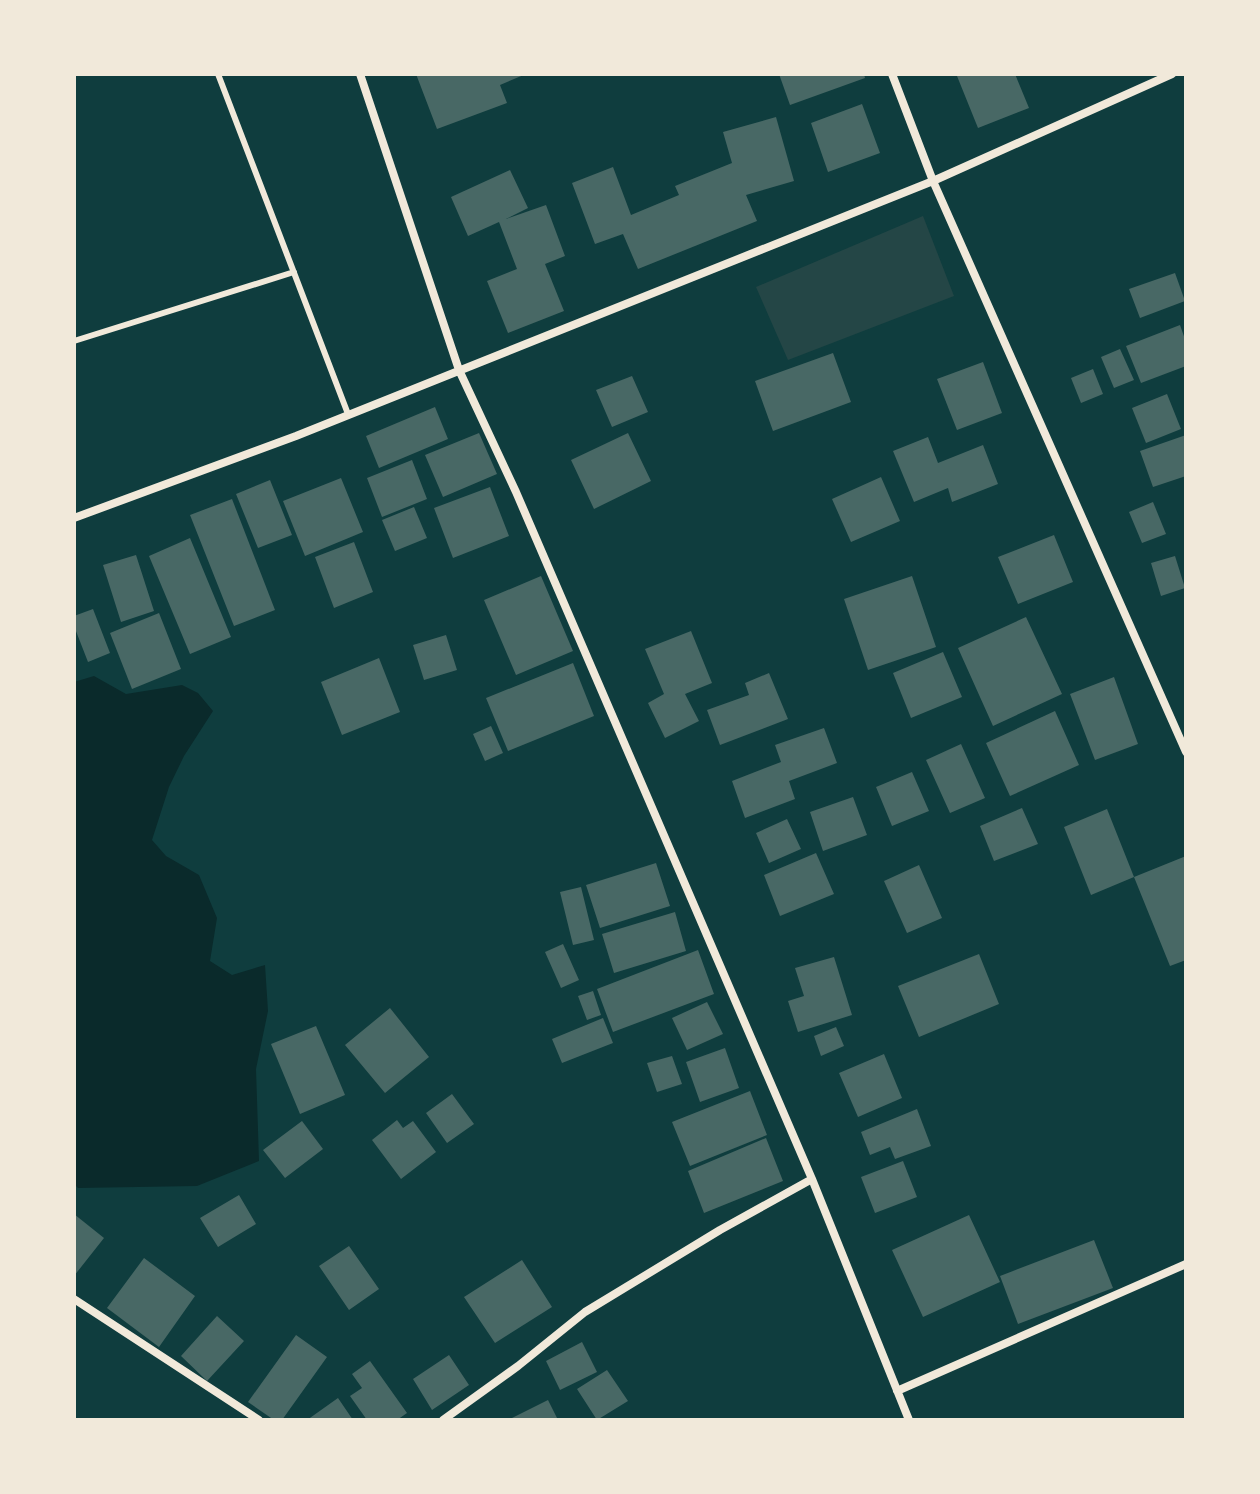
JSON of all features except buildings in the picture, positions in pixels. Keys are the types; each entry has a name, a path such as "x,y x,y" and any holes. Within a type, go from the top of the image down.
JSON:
{"street":[{"path":"360,74 459,370 516,492 812,1179 909,1420"},
{"path":"892,74 933,181 1186,752"},
{"path":"74,518 296,436 933,181 1172,74"},
{"path":"443,1420 518,1366 585,1312 720,1230 812,1179"},
{"path":"897,1391 1186,1264"},
{"path":"74,1299 259,1420"}],"lane":[{"path":"218,74 348,414"},
{"path":"74,341 294,272"}],"shaded area":[{"path":"923,216 954,296 788,360 756,287"},
{"path":"94,676 126,694 182,685 198,693 213,711 184,756 169,787 152,840 166,856 199,875 217,918 210,961 232,975 265,965 268,1011 256,1069 259,1161 197,1186 78,1188 74,1184 74,682"}]}
